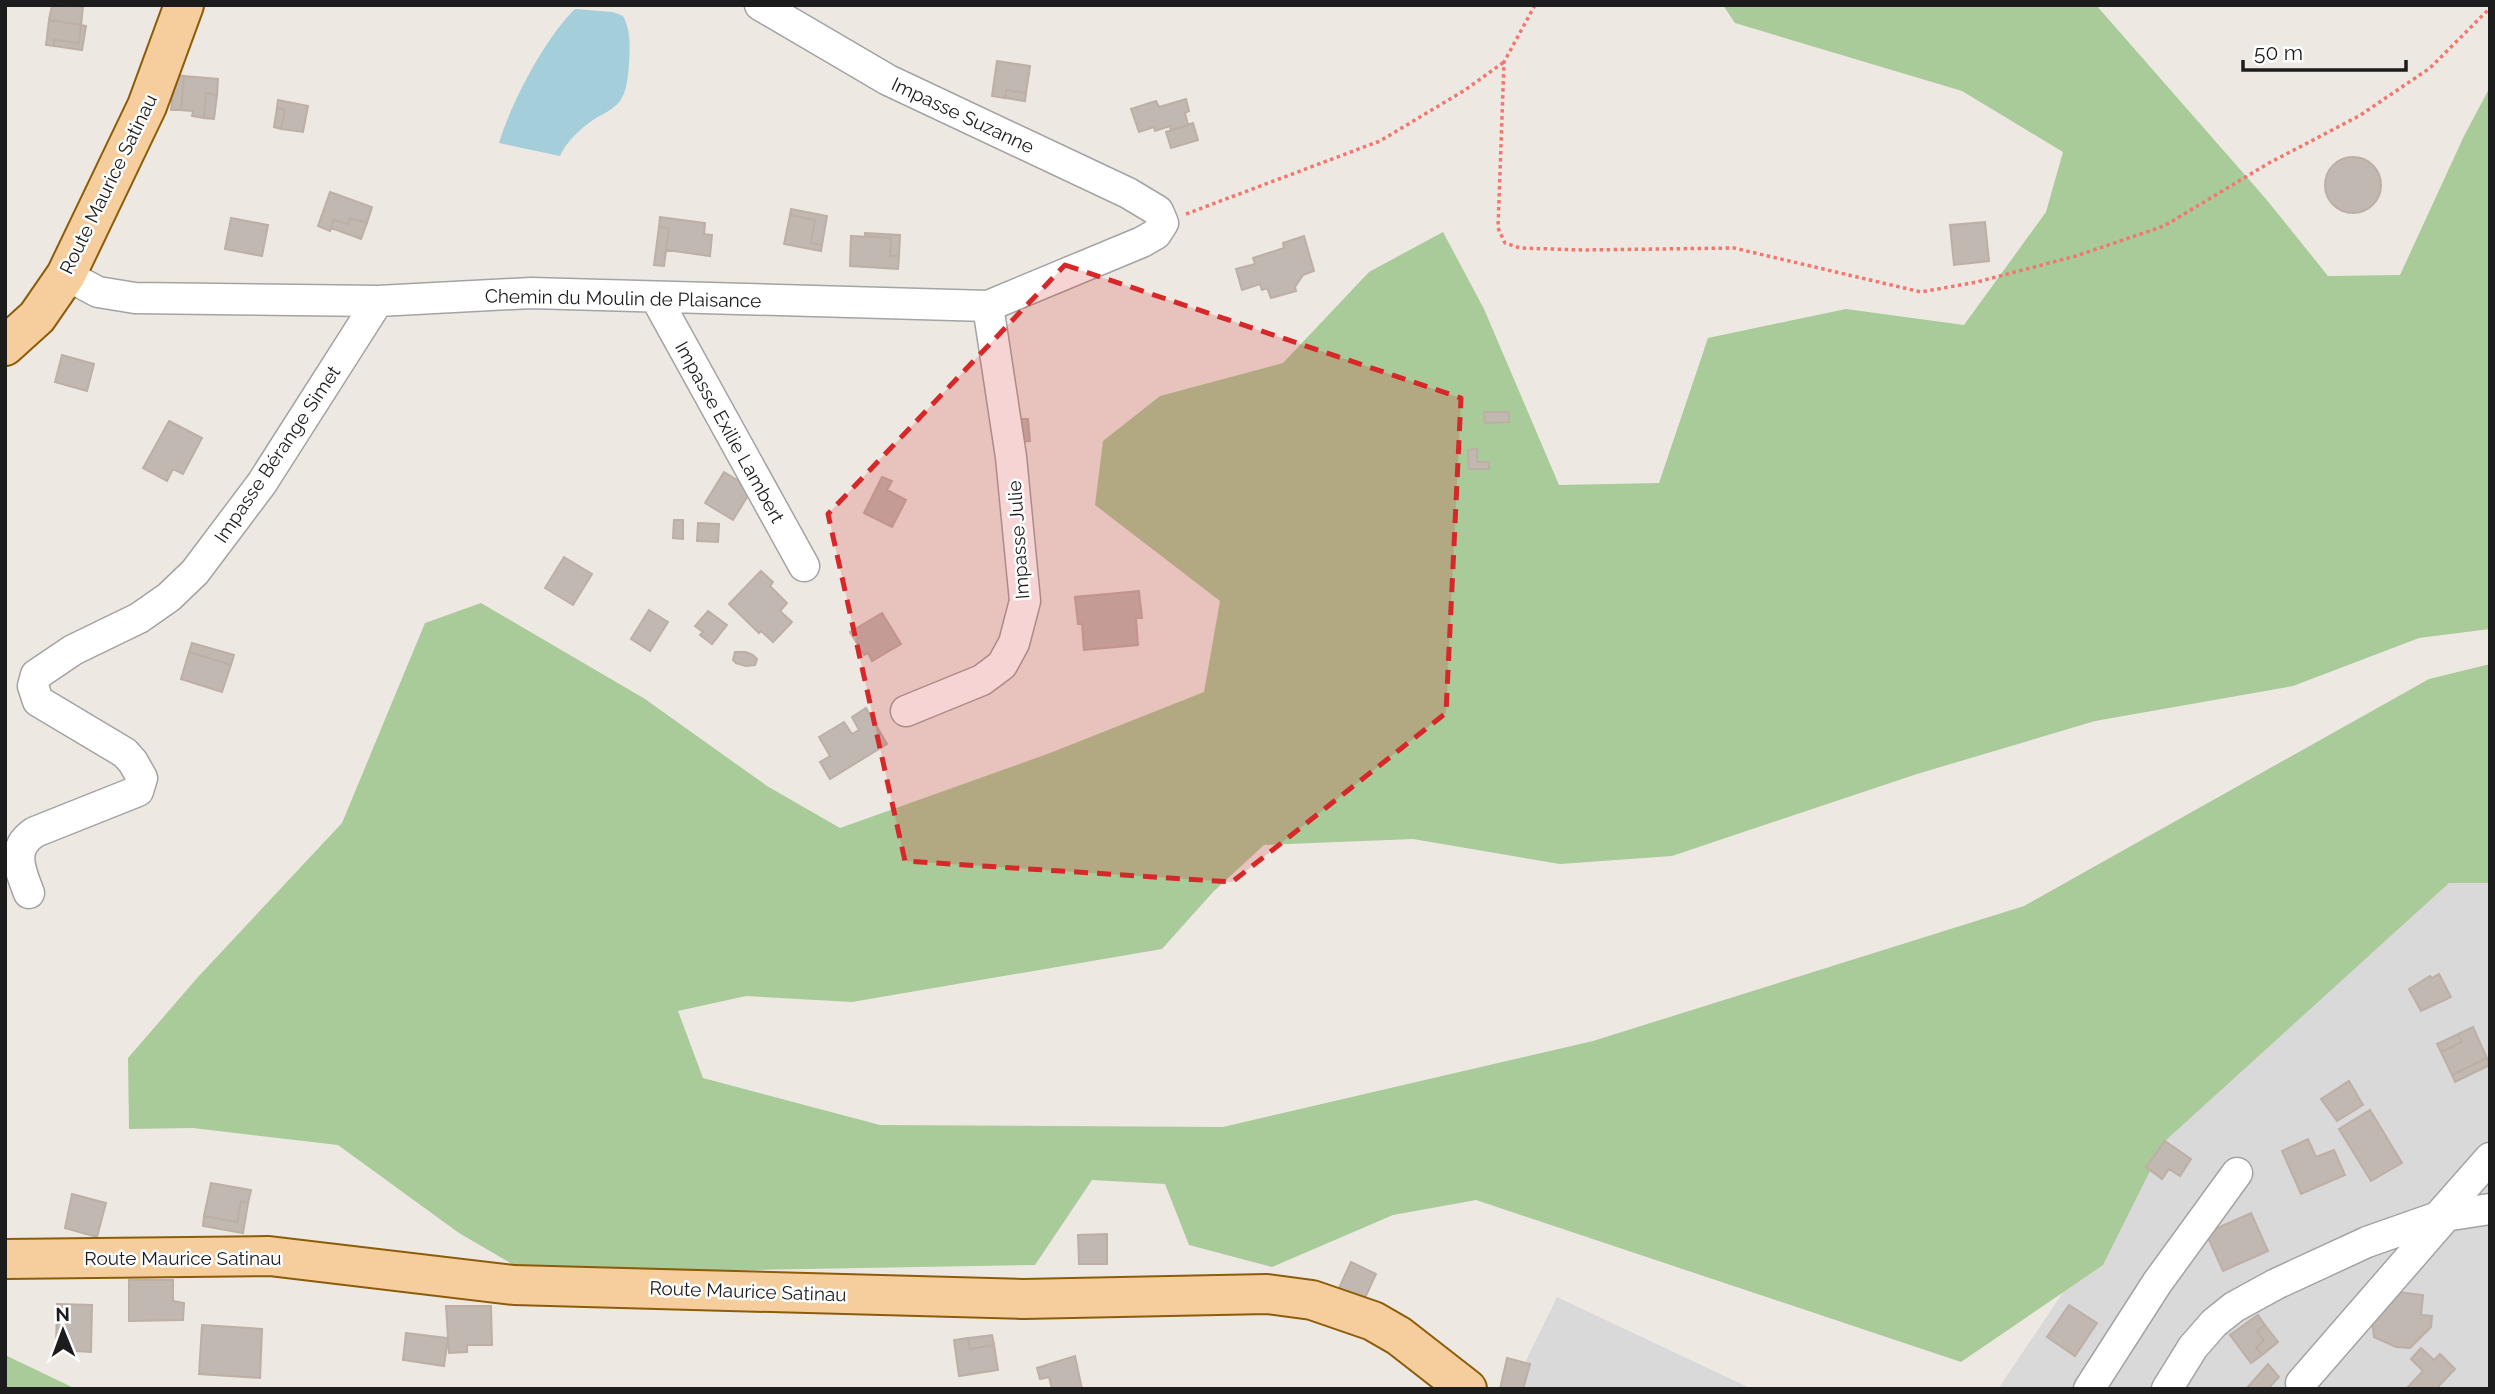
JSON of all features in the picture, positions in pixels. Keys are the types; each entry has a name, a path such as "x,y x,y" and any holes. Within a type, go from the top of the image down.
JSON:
{"main road":[{"name":"Route Maurice Satinau","path":"5,346 37,317 66,275 148,106 184,5"},
{"name":"Route Maurice Satinau","path":"5,1259 269,1256 514,1285 1023,1298 1267,1294 1312,1300 1373,1321 1399,1336 1467,1389"}],"street":[{"name":"Impasse Suzanne","path":"760,5 888,80 1128,193 1158,211 1163,223"},
{"name":"Chemin du Moulin de Plaisance","path":"66,275 97,292 135,298 378,301 531,293 988,306 1142,242 1156,234 1163,223"},
{"name":"Impasse Exilie Lambert","path":"656,298 804,566"},
{"name":"Impasse Bérange Simet","path":"29,893 19,860 26,839 44,829 138,791 142,778 125,753 38,701 33,686 36,675 73,650 139,618 169,597 195,572 262,483 378,301"},
{"name":"Impasse Julie","path":"906,711 982,680 1002,665 1014,643 1025,601 1011,457 988,306"},
{"path":"2301,1383 2490,1158"},
{"path":"2089,1389 2157,1283 2237,1174"},
{"path":"2167,1389 2193,1347 2214,1323 2234,1307 2276,1284 2367,1242 2443,1216 2490,1209"}],"path":[{"path":"1163,223 1380,141 1465,90 1504,62 1535,5"},
{"path":"1504,62 1498,228 1505,243 1520,248 1734,248 1921,292 1977,282 2076,256 2164,226 2245,176 2359,116 2430,68 2490,8"}],"highlighted area":[{"path":"1065,265 1461,398 1446,713 1232,882 905,861 828,514"}],"shaded area":[{"path":"2458,858 2490,885 2490,1389 1998,1389 2165,1141"},
{"path":"1557,1297 1752,1389 1512,1389"}],"green space":[{"path":"1723,5 2096,5 2266,199 2328,276 2400,275 2464,136 2490,87 2490,629 2419,638 2293,686 2095,721 1917,774 1672,856 1560,864 1413,839 1264,845 1213,892 1162,949 852,1002 746,996 678,1011 703,1078 880,1125 1223,1127 1593,1041 2024,906 2429,679 2490,664 2490,883 2449,883 2165,1141 2103,1265 1961,1362 1476,1200 1393,1215 1272,1267 1189,1245 1165,1184 1092,1180 1035,1265 529,1274 459,1233 338,1145 193,1128 129,1129 128,1058 198,977 342,823 425,623 481,603 645,699 767,786 840,828 1050,753 1204,692 1220,601 1095,505 1103,441 1160,396 1283,363 1369,272 1443,232 1484,309 1559,485 1659,483 1708,338 1846,309 1964,325 2046,212 2063,152 1962,91 1735,23"},
{"path":"5,1355 76,1389 5,1389"}],"water":[{"path":"575,9 613,12 623,16 626,22 630,51 628,78 620,101 579,131 560,156 499,143 530,72 552,37"}],"building":[{"path":"52,5 83,7 81,25 49,20"},
{"path":"49,20 81,25 79,43 54,40 54,46 46,45"},
{"path":"81,25 86,26 82,50 54,46 54,40 79,43"},
{"path":"997,61 1030,66 1026,93 1006,90 1005,98 992,96"},
{"path":"175,75 184,76 181,110 171,110"},
{"path":"184,76 218,79 217,95 206,93 204,118 192,116 193,111 181,110"},
{"path":"1006,90 1026,93 1025,101 1005,98"},
{"path":"206,93 217,95 214,119 204,118"},
{"path":"1186,99 1188,125 1171,131 1170,126 1139,132 1131,109 1156,101 1159,107"},
{"path":"278,100 308,106 303,132 281,129 285,110 277,108"},
{"path":"277,108 285,110 281,129 274,127"},
{"path":"1193,123 1198,140 1171,148 1166,132"},
{"path":"2347,157 2359,157 2373,165 2381,179 2379,196 2373,205 2359,213 2347,213 2330,201 2325,191 2325,179 2337,162"},
{"path":"330,192 372,207 367,223 350,218 348,224 334,220 330,231 318,226"},
{"path":"791,209 827,216 822,245 811,243 815,220 790,215"},
{"path":"790,215 815,220 811,243 822,245 821,251 784,244"},
{"path":"660,217 705,223 704,234 712,235 710,256 666,250 669,228 659,227"},
{"path":"231,218 268,225 262,256 225,249"},
{"path":"350,218 367,223 361,239 331,228 334,220 348,224"},
{"path":"1985,222 1989,261 1954,265 1950,225"},
{"path":"659,227 669,228 664,266 654,265"},
{"path":"865,233 900,235 899,256 890,256 891,238 865,236"},
{"path":"851,236 891,238 890,256 899,256 898,269 850,266"},
{"path":"1304,236 1314,271 1303,275 1295,287 1296,291 1271,298 1267,288 1262,290 1260,284 1242,290 1236,269 1255,264 1253,258 1284,248 1283,243"},
{"path":"62,355 94,364 87,391 55,382"},
{"path":"1484,412 1509,412 1509,422 1485,423"},
{"path":"1017,419 1028,419 1030,441 1018,442"},
{"path":"169,421 202,438 183,474 173,469 167,481 143,468"},
{"path":"1477,449 1477,462 1489,462 1489,469 1469,469 1468,450"},
{"path":"724,472 752,489 733,520 705,503"},
{"path":"882,477 892,481 887,490 906,500 892,527 864,513"},
{"path":"674,520 683,520 683,539 673,538"},
{"path":"698,523 719,524 718,542 697,541"},
{"path":"564,557 592,574 573,605 545,588"},
{"path":"761,571 773,582 770,586 787,603 780,611 792,622 773,642 761,631 759,633 729,604"},
{"path":"1139,591 1142,618 1136,618 1138,645 1084,650 1082,624 1078,624 1075,597"},
{"path":"649,610 668,622 650,651 631,639"},
{"path":"708,611 727,625 712,644 700,635 703,632 695,626"},
{"path":"882,613 901,644 872,661 868,653 864,655 850,632"},
{"path":"192,643 234,655 231,665 189,652"},
{"path":"189,652 231,665 222,692 181,679"},
{"path":"735,652 753,655 757,659 755,665 736,663 733,660"},
{"path":"866,708 887,744 830,779 820,762 830,756 819,737 844,722 852,734 859,730 852,717"},
{"path":"2439,974 2451,997 2421,1011 2409,989 2430,976 2432,978"},
{"path":"2473,1027 2487,1058 2452,1075 2441,1052 2462,1042 2458,1034"},
{"path":"2458,1034 2462,1042 2441,1052 2437,1044"},
{"path":"2487,1058 2490,1065 2455,1082 2452,1075"},
{"path":"2349,1081 2363,1105 2337,1121 2321,1099"},
{"path":"2370,1110 2402,1163 2371,1181 2339,1129"},
{"path":"2308,1139 2316,1157 2334,1150 2345,1175 2301,1194 2282,1151"},
{"path":"2165,1141 2191,1159 2180,1176 2169,1169 2162,1179 2146,1167"},
{"path":"211,1183 251,1190 248,1203 241,1201 237,1222 204,1216"},
{"path":"72,1194 106,1203 97,1237 65,1228"},
{"path":"241,1201 248,1203 243,1233 203,1226 204,1216 237,1222"},
{"path":"2251,1213 2268,1251 2223,1271 2206,1233"},
{"path":"1107,1234 1107,1264 1079,1264 1078,1235"},
{"path":"1351,1262 1376,1274 1364,1300 1339,1288"},
{"path":"129,1280 173,1280 173,1301 184,1303 183,1320 129,1321"},
{"path":"2390,1291 2423,1295 2421,1315 2432,1316 2431,1327 2410,1348 2396,1347 2374,1337 2371,1312"},
{"path":"57,1304 92,1305 91,1352 56,1350"},
{"path":"2069,1305 2097,1323 2075,1356 2047,1337"},
{"path":"446,1306 491,1306 492,1345 467,1345 467,1352 449,1353"},
{"path":"2258,1315 2265,1325 2257,1331 2264,1341 2256,1347 2262,1355 2251,1363 2230,1335"},
{"path":"202,1325 262,1329 260,1378 199,1374"},
{"path":"2265,1325 2278,1342 2262,1355 2256,1347 2264,1341 2257,1331"},
{"path":"406,1333 448,1338 444,1366 403,1360"},
{"path":"992,1335 994,1345 970,1349 968,1338"},
{"path":"968,1338 970,1349 994,1345 998,1370 959,1376 954,1340"},
{"path":"2421,1348 2434,1360 2440,1354 2455,1369 2436,1389 2406,1389 2423,1371 2411,1359"},
{"path":"1075,1356 1082,1389 1052,1389 1049,1377 1040,1379 1037,1368"},
{"path":"1507,1358 1530,1364 1523,1389 1500,1389"},
{"path":"2268,1364 2279,1377 2268,1389 2246,1389"}]}
